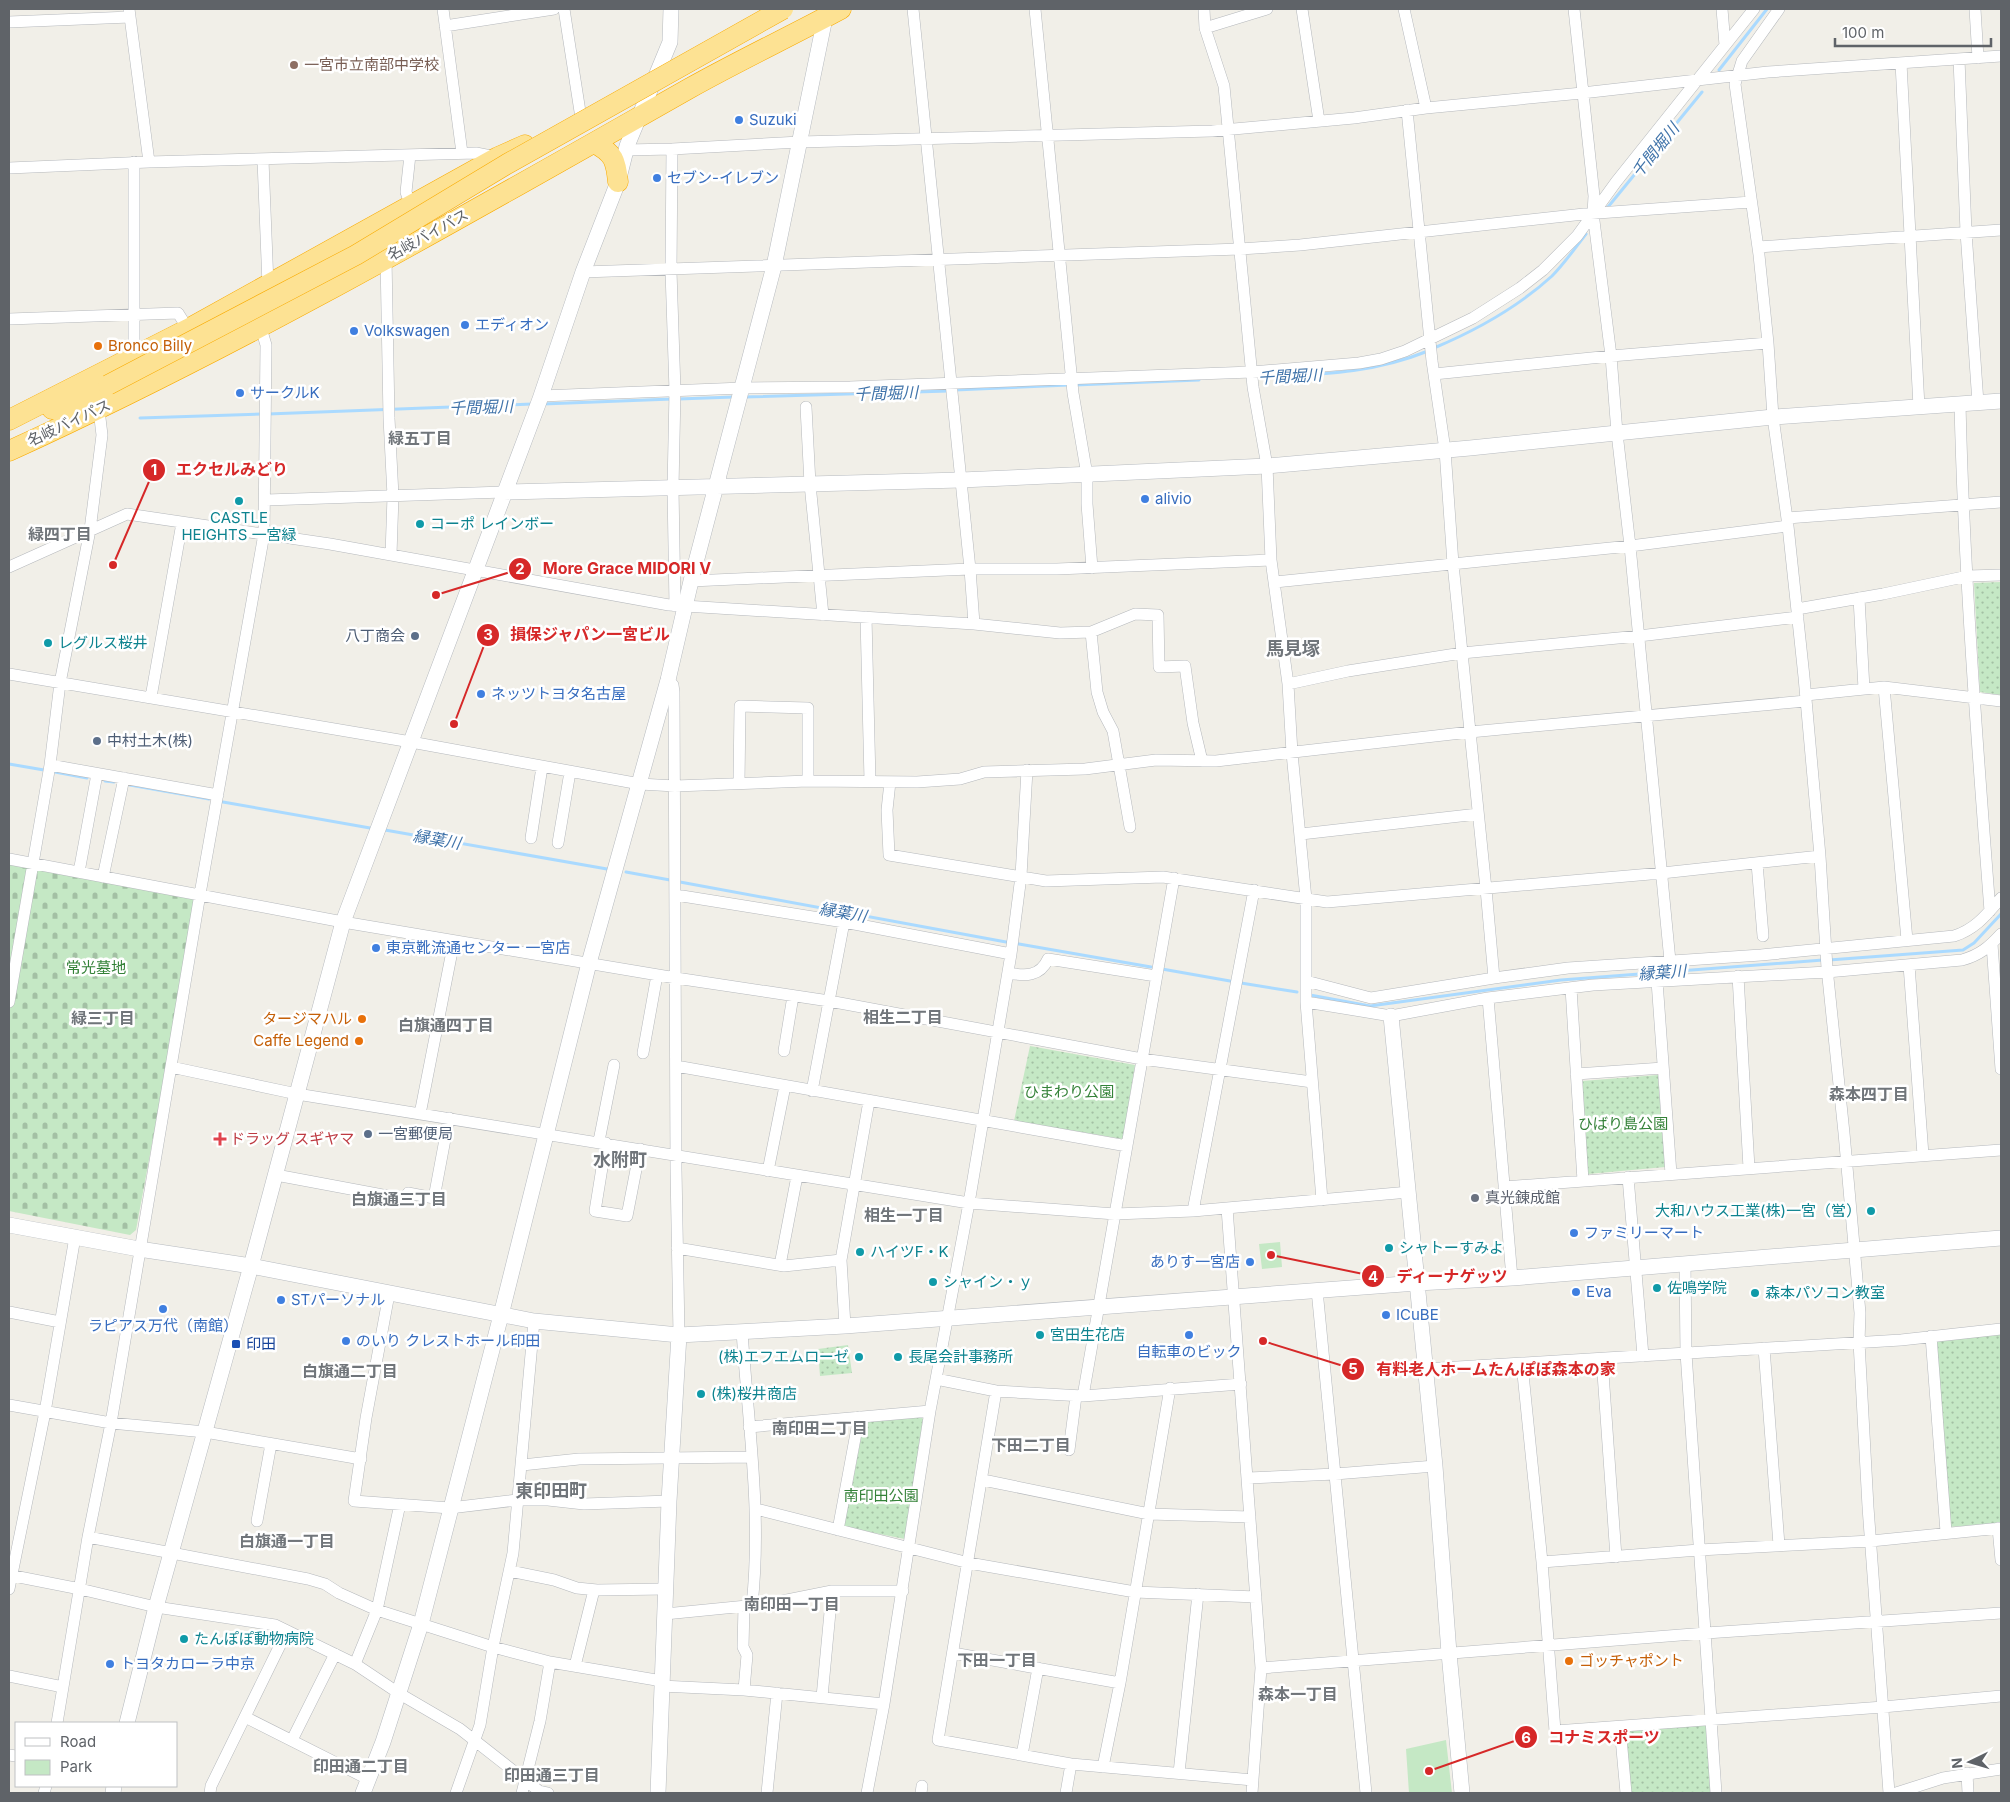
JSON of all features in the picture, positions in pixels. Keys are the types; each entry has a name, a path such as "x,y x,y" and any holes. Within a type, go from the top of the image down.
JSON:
{"highway":[{"name":"名岐バイパス","path":"12,419 268,285 498,157 581,118 776,9"},
{"path":"12,419 55,409 78,400 356,255 507,164 783,9"},
{"name":"名岐バイパス","path":"9,451 99,410 261,328 693,87 833,13"},
{"path":"594,143 604,148 616,164 618,182"}],"street":[{"path":"443,9 462,153"},
{"path":"445,26 554,9"},
{"path":"564,9 581,118"},
{"path":"127,1722 156,1607 276,1175 343,922 474,569 539,401 583,272 618,182 626,150 670,42 671,9"},
{"path":"913,9 940,261 974,624"},
{"path":"1035,9 1072,384 1087,474 1086,504 1092,568"},
{"path":"1204,9 1206,28 1224,86 1253,387 1267,466 1271,560 1288,684 1292,752 1306,899 1306,1002 1322,1200"},
{"path":"1206,28 1267,9"},
{"path":"1302,9 1319,121"},
{"path":"1404,9 1426,108"},
{"path":"1574,9 1594,196 1593,213 1611,356 1617,433 1630,546 1670,961"},
{"path":"1722,9 1725,45"},
{"path":"539,401 675,397 850,387 951,388 1072,384 1252,373 1381,359 1430,342 1473,318 1520,288 1543,270 1577,236 1616,182 1754,9"},
{"path":"1779,9 1742,60 1735,84 1758,247 1768,343 1773,417 1788,522 1806,698 1820,856 1825,950 1860,1313 1859,1342 1871,1541 1889,1793"},
{"path":"1975,9 1978,58"},
{"path":"9,22 55,15 130,13 149,162"},
{"path":"680,606 691,581 741,394 774,266 800,142 833,13"},
{"path":"626,150 800,142 1229,130 1768,72 2001,56"},
{"path":"1959,59 1966,232 1978,403"},
{"path":"1900,63 1919,407"},
{"path":"1407,110 1432,361 1445,450 1453,564 1494,978"},
{"path":"363,1793 400,1694 421,1624 589,963 668,680 680,606 673,488 675,397 671,271 672,149"},
{"path":"9,168 134,162 263,160 462,153 476,153 498,157"},
{"path":"410,155 406,192 411,207"},
{"path":"263,160 268,285"},
{"path":"134,162 134,355"},
{"path":"583,272 671,271 1240,249 1300,245 1419,230 1593,213 1752,202"},
{"path":"1758,247 2001,230"},
{"path":"386,258 389,418 393,496 390,556"},
{"path":"9,319 178,313 188,328"},
{"path":"57,1722 264,534 267,412 266,345 261,328"},
{"path":"1434,374 1611,356 1768,343"},
{"path":"266,500 961,480 1267,466 1773,417 2001,401"},
{"path":"1960,404 1962,505 1968,576 1973,698 1990,911"},
{"path":"806,407 810,484 824,615"},
{"path":"9,1002 50,765 60,683 90,530 102,434 99,410"},
{"path":"1275,582 1630,546 1788,522 2001,502"},
{"path":"9,567 127,514 330,544 680,606 974,624 1060,633 1092,632 1135,614 1158,615 1159,667 1185,666 1193,723 1202,761"},
{"path":"151,697 182,523"},
{"path":"691,581 970,569 1092,568 1271,560"},
{"path":"1288,684 1348,671 1462,653 1638,636 1797,613 1968,576 2001,575"},
{"path":"1860,598 1864,689"},
{"path":"866,617 870,781"},
{"path":"1092,632 1097,692 1103,712 1114,731 1130,827"},
{"path":"9,674 411,742 640,784 675,786 808,781 917,782 960,779 984,772 1085,769 1156,760 1216,761 1470,732 1646,716 1884,687 2001,701"},
{"path":"658,1793 679,1334 676,1155 674,692 673,685 668,680"},
{"path":"1884,687 1907,940"},
{"path":"739,783 740,706 808,708 808,781"},
{"path":"50,765 218,795"},
{"path":"530,838 542,767"},
{"path":"867,1793 903,1591 930,1411 969,1203 1011,954 1021,876 1027,770"},
{"path":"558,843 570,772"},
{"path":"79,872 98,774"},
{"path":"103,877 124,778"},
{"path":"890,782 888,810 889,855 1046,881 1137,877 1174,878 1327,902 1662,873 1820,856"},
{"path":"1301,834 1478,814"},
{"path":"9,859 343,922 657,975 829,1001 1142,1059 1220,1068 1312,1082"},
{"path":"1757,863 1763,936"},
{"path":"1069,1450 1099,1306 1174,878"},
{"path":"1193,1211 1254,890"},
{"path":"676,895 844,922 1011,954"},
{"path":"1306,981 1371,998 1568,968 1825,950 1954,936 1966,932 1978,924 2001,898"},
{"path":"812,1091 844,922"},
{"path":"1962,960 1976,956 1992,944 2001,934"},
{"path":"420,1114 454,940"},
{"path":"1992,944 1997,958 2001,1069"},
{"path":"1306,1002 1391,1016 1488,998 1571,988 1997,958"},
{"path":"1008,972 1023,975 1033,974 1041,970 1048,959 1156,976"},
{"path":"1909,965 1923,1155"},
{"path":"643,1053 657,975"},
{"path":"1738,976 1749,1168"},
{"path":"1657,981 1671,1174"},
{"path":"1571,988 1583,1181"},
{"path":"784,1051 793,996"},
{"path":"1488,998 1512,1278"},
{"path":"1391,1016 1435,1466 1462,1793"},
{"path":"614,1065 602,1142 595,1211 627,1216 640,1149"},
{"path":"676,1066 1127,1146"},
{"path":"171,1067 297,1094 969,1203 1115,1214 1193,1211 1409,1192"},
{"path":"1576,1074 1663,1068"},
{"path":"768,1171 785,1086"},
{"path":"845,1326 841,1260 869,1101"},
{"path":"276,1175 404,1199 408,1193 434,1198 449,1118"},
{"path":"1504,1187 1846,1160 2001,1150"},
{"path":"780,1265 797,1176"},
{"path":"1628,1177 1643,1356"},
{"path":"1228,1208 1261,1668 1252,1793"},
{"path":"9,1225 139,1250 251,1266 534,1321 679,1334 845,1326 1233,1296 1512,1278 2001,1238"},
{"path":"9,1590 10,1576 45,1412 75,1237"},
{"path":"677,1248 780,1265 841,1260"},
{"path":"1685,1264 1686,1353 1716,1793"},
{"path":"1317,1290 1366,1793"},
{"path":"389,1294 366,1418 354,1501 450,1508 518,1500 548,1500 584,1504 670,1501"},
{"path":"9,1312 60,1322"},
{"path":"456,1793 480,1725 493,1647 510,1571 522,1465 534,1321"},
{"path":"1426,1369 1859,1342 2001,1329"},
{"path":"742,1331 756,1509 756,1565 743,1647 747,1655 744,1690"},
{"path":"1931,1336 1946,1532"},
{"path":"1764,1348 1779,1545"},
{"path":"1602,1359 1616,1557"},
{"path":"1522,1364 1542,1562 1554,1731 1883,1707 2001,1696"},
{"path":"936,1379 996,1392 1080,1396 1241,1384"},
{"path":"1103,1767 1120,1682 1170,1388"},
{"path":"996,1392 938,1740 1071,1764 1253,1780"},
{"path":"9,1405 110,1423 205,1432 361,1460"},
{"path":"749,1426 930,1411"},
{"path":"838,1530 859,1417"},
{"path":"257,1521 271,1444"},
{"path":"522,1465 579,1459 752,1457"},
{"path":"1248,1478 1335,1474 1435,1466"},
{"path":"982,1480 1149,1514 1250,1517"},
{"path":"355,1664 377,1610 400,1504"},
{"path":"756,1509 969,1563 1135,1592 1256,1597"},
{"path":"1542,1562 1699,1550 1871,1541 2000,1528 2001,1560"},
{"path":"88,1538 271,1571 325,1584 339,1593 377,1610 493,1647 550,1662 662,1683 884,1704"},
{"path":"510,1571 554,1580 577,1588 594,1590 666,1589"},
{"path":"10,1576 80,1589 156,1607 275,1625 355,1664 400,1694 460,1729 474,1742 538,1790 548,1793"},
{"path":"575,1666 594,1590"},
{"path":"665,1614 748,1606 832,1591 903,1591"},
{"path":"822,1697 832,1591"},
{"path":"1179,1773 1198,1594"},
{"path":"1261,1668 1706,1633 2001,1613"},
{"path":"210,1793 211,1786 287,1630"},
{"path":"953,1653 1120,1682"},
{"path":"292,1740 335,1654"},
{"path":"522,1793 540,1721 550,1662"},
{"path":"1022,1755 1038,1668"},
{"path":"9,1676 63,1687"},
{"path":"767,1793 777,1693"},
{"path":"246,1717 368,1779"},
{"path":"1620,1727 1626,1793"},
{"path":"1066,1793 1071,1764"},
{"path":"1896,1793 1943,1778 2001,1769"},
{"path":"1967,1773 1968,1793"}],"green space":[{"path":"2001,582 2001,695 1980,692 1974,583"},
{"name":"常光墓地","path":"9,861 198,895 136,1230 130,1235 9,1211"},
{"name":"ひまわり公園","path":"1030,1046 1135,1065 1123,1139 1014,1121"},
{"name":"ひばり島公園","path":"1658,1075 1665,1167 1588,1174 1582,1081"},
{"path":"1280,1242 1282,1267 1262,1269 1259,1244"},
{"path":"2001,1330 2001,1524 1946,1527 1931,1336"},
{"path":"848,1345 852,1373 820,1376 818,1349"},
{"name":"南印田公園","path":"920,1416 923,1419 905,1539 844,1527 864,1422"},
{"path":"1708,1722 1711,1793 1629,1793 1625,1730"},
{"path":"1446,1740 1452,1793 1409,1793 1406,1749"}],"waterway":[{"name":"千間堀川","path":"1719,70 1767,9"},
{"name":"千間堀川","path":"1608,207 1702,92"},
{"name":"千間堀川","path":"1434,348 1481,326 1539,288 1552,276 1586,234"},
{"name":"千間堀川","path":"1260,377 1324,374 1366,369 1407,359 1428,351"},
{"name":"千間堀川","path":"1075,385 1199,380"},
{"name":"千間堀川","path":"955,390 1069,385"},
{"name":"千間堀川","path":"743,397 949,391"},
{"name":"千間堀川","path":"678,399 734,397"},
{"name":"千間堀川","path":"543,404 672,399"},
{"name":"千間堀川","path":"268,414 532,404"},
{"name":"千間堀川","path":"140,418 262,414"},
{"name":"縁葉川","path":"9,764 44,770"},
{"name":"縁葉川","path":"55,772 87,778"},
{"name":"縁葉川","path":"105,781 114,782"},
{"name":"縁葉川","path":"130,785 209,799"},
{"name":"縁葉川","path":"223,802 370,828"},
{"name":"縁葉川","path":"385,830 607,869"},
{"name":"縁葉川","path":"626,872 670,880"},
{"name":"縁葉川","path":"680,882 1006,942"},
{"name":"縁葉川","path":"1829,960 1963,950 1974,943 2001,914"},
{"name":"縁葉川","path":"1019,944 1151,967"},
{"name":"縁葉川","path":"1310,995 1370,1006 1561,980 1823,960"},
{"name":"縁葉川","path":"1162,969 1230,981"},
{"name":"縁葉川","path":"1241,983 1297,992"}],"place":[{"name":"一宮市立南部中学校","path":"294,65"},
{"name":"Suzuki","path":"739,120"},
{"name":"セブン-イレブン","path":"657,178"},
{"name":"エディオン","path":"465,325"},
{"name":"Volkswagen","path":"354,331"},
{"name":"Bronco Billy","path":"98,346"},
{"name":"サークルK","path":"240,393"},
{"name":"alivio","path":"1145,499"},
{"name":"CASTLE HEIGHTS 一宮緑","path":"239,501"},
{"name":"コーポ レインボー","path":"420,524"},
{"name":"エクセルみどり","path":"113,565"},
{"name":"More Grace MIDORI V","path":"436,595"},
{"name":"八丁商会","path":"415,636"},
{"name":"レグルス桜井","path":"48,643"},
{"name":"ネッツトヨタ名古屋","path":"481,694"},
{"name":"損保ジャパン一宮ビル","path":"454,724"},
{"name":"中村土木(株)","path":"97,741"},
{"name":"東京靴流通センター 一宮店","path":"376,948"},
{"name":"タージマハル","path":"362,1019"},
{"name":"Caffe Legend","path":"359,1041"},
{"name":"一宮郵便局","path":"368,1134"},
{"name":"ドラッグ スギヤマ","path":"220,1139"},
{"name":"真光錬成館","path":"1475,1198"},
{"name":"大和ハウス工業(株)一宮（営）","path":"1871,1211"},
{"name":"ファミリーマート","path":"1574,1233"},
{"name":"シャトーすみよ","path":"1389,1248"},
{"name":"ハイツF・K","path":"860,1252"},
{"name":"ディーナゲッツ","path":"1271,1255"},
{"name":"ありす一宮店","path":"1250,1262"},
{"name":"シャイン・ｙ","path":"933,1282"},
{"name":"佐鳴学院","path":"1657,1288"},
{"name":"Eva","path":"1576,1292"},
{"name":"森本パソコン教室","path":"1755,1293"},
{"name":"STパーソナル","path":"281,1300"},
{"name":"ラピアス万代（南館）","path":"163,1309"},
{"name":"ICuBE","path":"1386,1315"},
{"name":"宮田生花店","path":"1040,1335"},
{"name":"自転車のビック","path":"1189,1335"},
{"name":"のいり クレストホール印田","path":"346,1341"},
{"name":"有料老人ホームたんぽぽ森本の家","path":"1263,1341"},
{"name":"印田","path":"236,1344"},
{"name":"(株)エフエムローゼ","path":"859,1357"},
{"name":"長尾会計事務所","path":"898,1357"},
{"name":"(株)桜井商店","path":"701,1394"},
{"name":"たんぽぽ動物病院","path":"184,1639"},
{"name":"ゴッチャポント","path":"1569,1661"},
{"name":"トヨタカローラ中京","path":"110,1664"},
{"name":"コナミスポーツ","path":"1429,1771"}],"district":[{"name":"緑五丁目","path":"420,438"},
{"name":"緑四丁目","path":"60,534"},
{"name":"馬見塚","path":"1293,649"},
{"name":"相生二丁目","path":"903,1017"},
{"name":"緑三丁目","path":"103,1018"},
{"name":"白旗通四丁目","path":"446,1025"},
{"name":"森本四丁目","path":"1869,1094"},
{"name":"水附町","path":"620,1160"},
{"name":"白旗通三丁目","path":"399,1199"},
{"name":"相生一丁目","path":"904,1215"},
{"name":"白旗通二丁目","path":"350,1371"},
{"name":"南印田二丁目","path":"820,1428"},
{"name":"下田二丁目","path":"1031,1445"},
{"name":"東印田町","path":"551,1491"},
{"name":"白旗通一丁目","path":"287,1541"},
{"name":"南印田一丁目","path":"792,1604"},
{"name":"下田一丁目","path":"997,1660"},
{"name":"森本一丁目","path":"1298,1694"},
{"name":"印田通二丁目","path":"361,1766"},
{"name":"印田通三丁目","path":"552,1775"}]}
